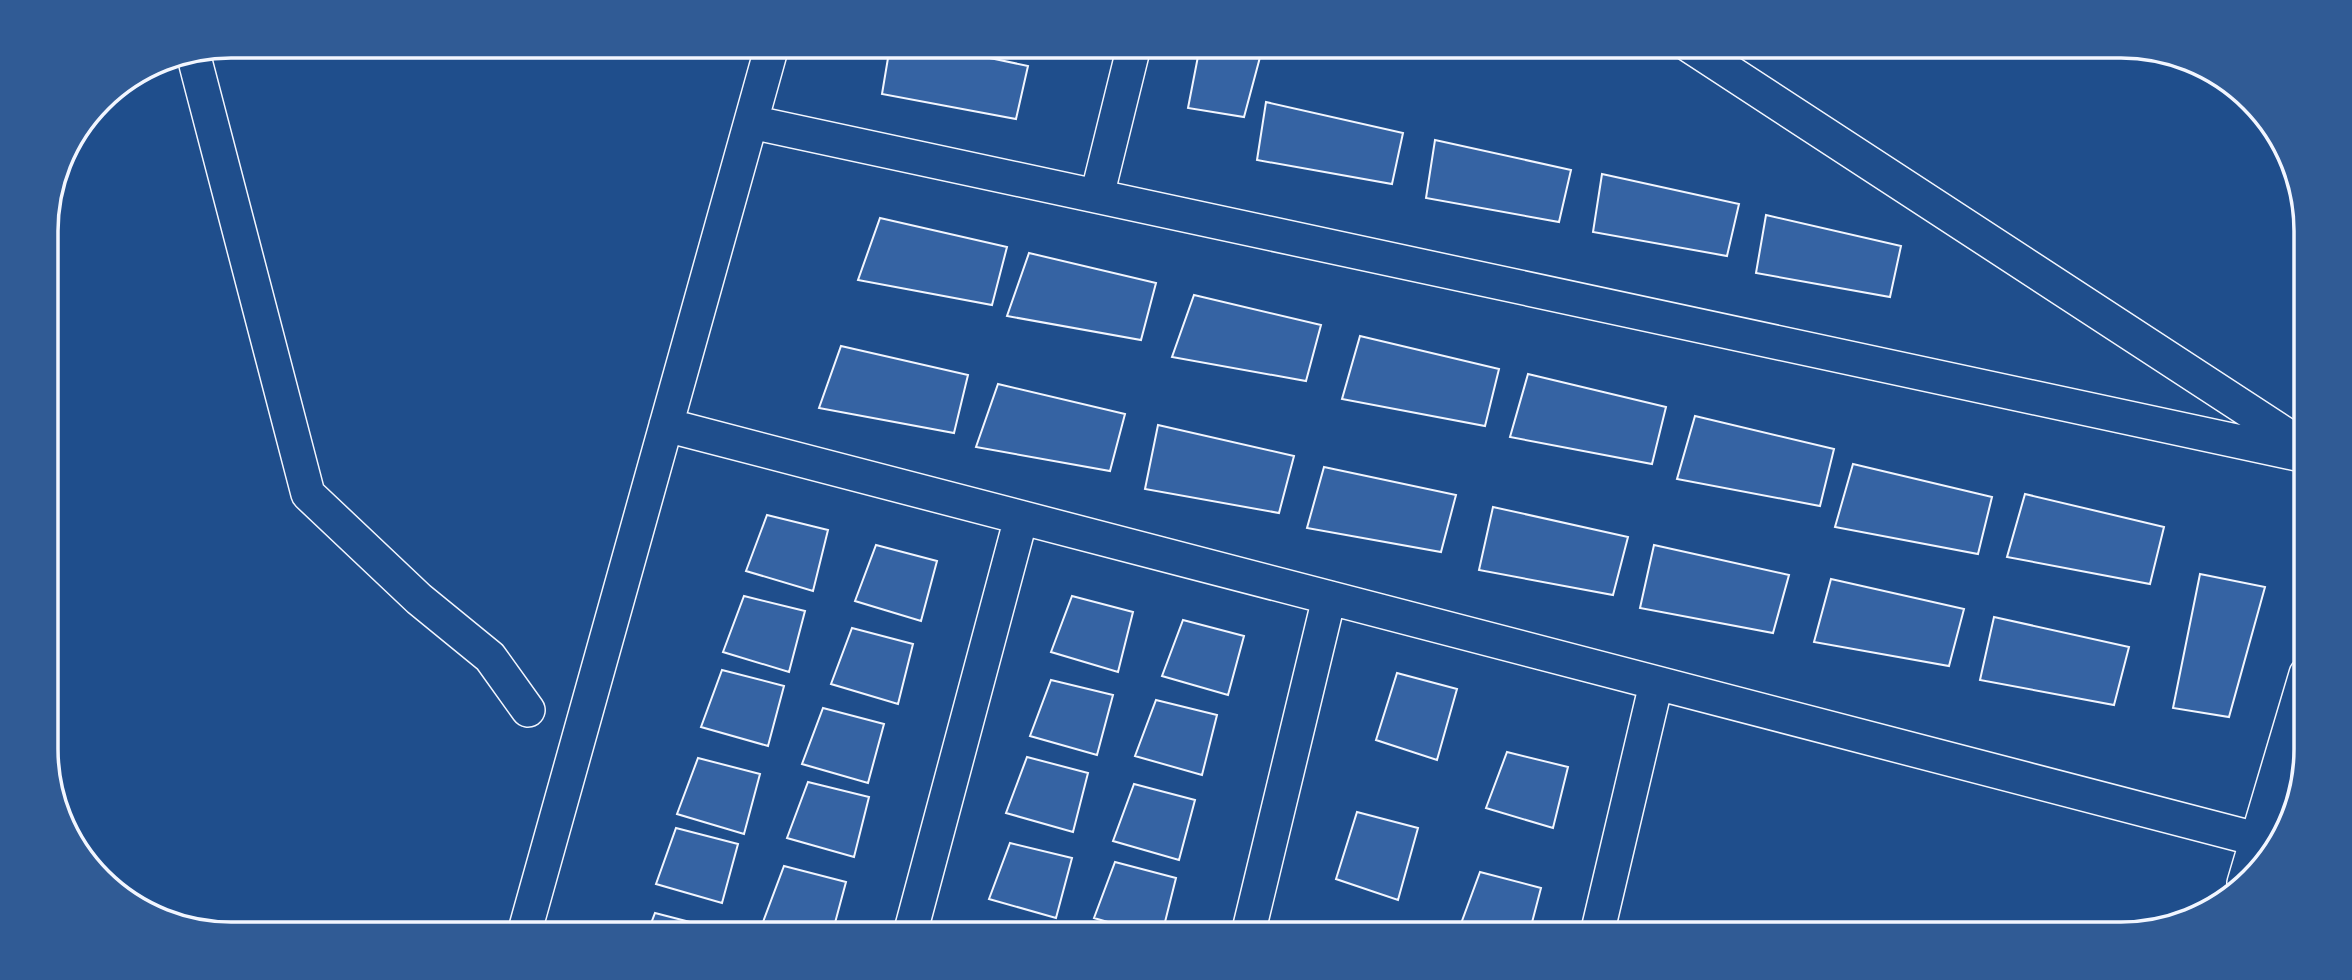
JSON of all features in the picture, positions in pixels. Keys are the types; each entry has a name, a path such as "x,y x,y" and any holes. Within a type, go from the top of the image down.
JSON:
{"street":[{"path":"527,922 767,58"},
{"path":"1097,196 1131,58"},
{"path":"1708,58 2294,440"},
{"path":"194,62 308,494 419,599 490,657 528,710"},
{"path":"751,122 2294,453"},
{"path":"666,425 2256,839"},
{"path":"913,922 1021,518"},
{"path":"1251,922 1329,598"},
{"path":"1600,922 1656,684"},
{"path":"2248,867 2294,714"}],"building":[{"path":"888,58 990,58 1028,66 1016,119 882,94"},
{"path":"1198,58 1260,58 1244,117 1188,108"},
{"path":"1266,102 1403,133 1392,184 1257,160"},
{"path":"1435,140 1571,170 1559,222 1426,198"},
{"path":"1602,174 1739,204 1727,256 1593,232"},
{"path":"1766,215 1901,246 1890,297 1756,273"},
{"path":"880,218 1007,247 992,305 858,280"},
{"path":"1029,253 1156,283 1141,340 1007,316"},
{"path":"1194,295 1321,325 1306,381 1172,357"},
{"path":"1360,336 1499,369 1485,426 1342,399"},
{"path":"841,346 968,375 954,433 819,408"},
{"path":"1528,374 1666,407 1652,464 1510,437"},
{"path":"998,384 1125,414 1110,471 976,447"},
{"path":"1695,416 1834,449 1820,506 1677,479"},
{"path":"1158,425 1294,456 1279,513 1145,489"},
{"path":"1853,464 1992,497 1978,554 1835,527"},
{"path":"1324,467 1456,495 1441,552 1307,528"},
{"path":"2025,494 2164,527 2150,584 2007,557"},
{"path":"1493,507 1628,537 1613,595 1479,570"},
{"path":"767,515 828,530 813,591 746,571"},
{"path":"876,545 937,561 921,621 855,601"},
{"path":"1654,545 1789,575 1773,633 1640,608"},
{"path":"2200,574 2265,587 2229,717 2173,708"},
{"path":"1831,579 1964,609 1949,666 1814,642"},
{"path":"744,596 805,611 789,672 723,652"},
{"path":"1072,596 1133,612 1118,672 1051,652"},
{"path":"1994,617 2129,647 2114,705 1980,680"},
{"path":"1183,620 1244,636 1228,695 1162,676"},
{"path":"852,628 913,644 898,704 831,684"},
{"path":"722,670 784,686 768,746 701,727"},
{"path":"1397,673 1457,689 1437,760 1376,740"},
{"path":"1051,680 1113,695 1097,755 1030,736"},
{"path":"1156,700 1217,715 1202,775 1135,756"},
{"path":"823,708 884,724 868,783 802,764"},
{"path":"1507,752 1568,767 1553,828 1486,808"},
{"path":"1027,757 1088,773 1073,832 1006,813"},
{"path":"698,758 760,774 744,834 677,814"},
{"path":"808,782 869,797 854,857 787,838"},
{"path":"1134,784 1195,800 1179,860 1113,841"},
{"path":"1357,812 1418,828 1398,900 1336,879"},
{"path":"676,828 738,844 722,903 656,884"},
{"path":"1010,843 1072,858 1056,918 989,899"},
{"path":"1115,862 1176,878 1165,922 1108,922 1094,918"},
{"path":"784,866 846,882 835,922 763,922"},
{"path":"1480,872 1541,888 1532,922 1462,922"},
{"path":"655,913 690,922 652,922"}]}
